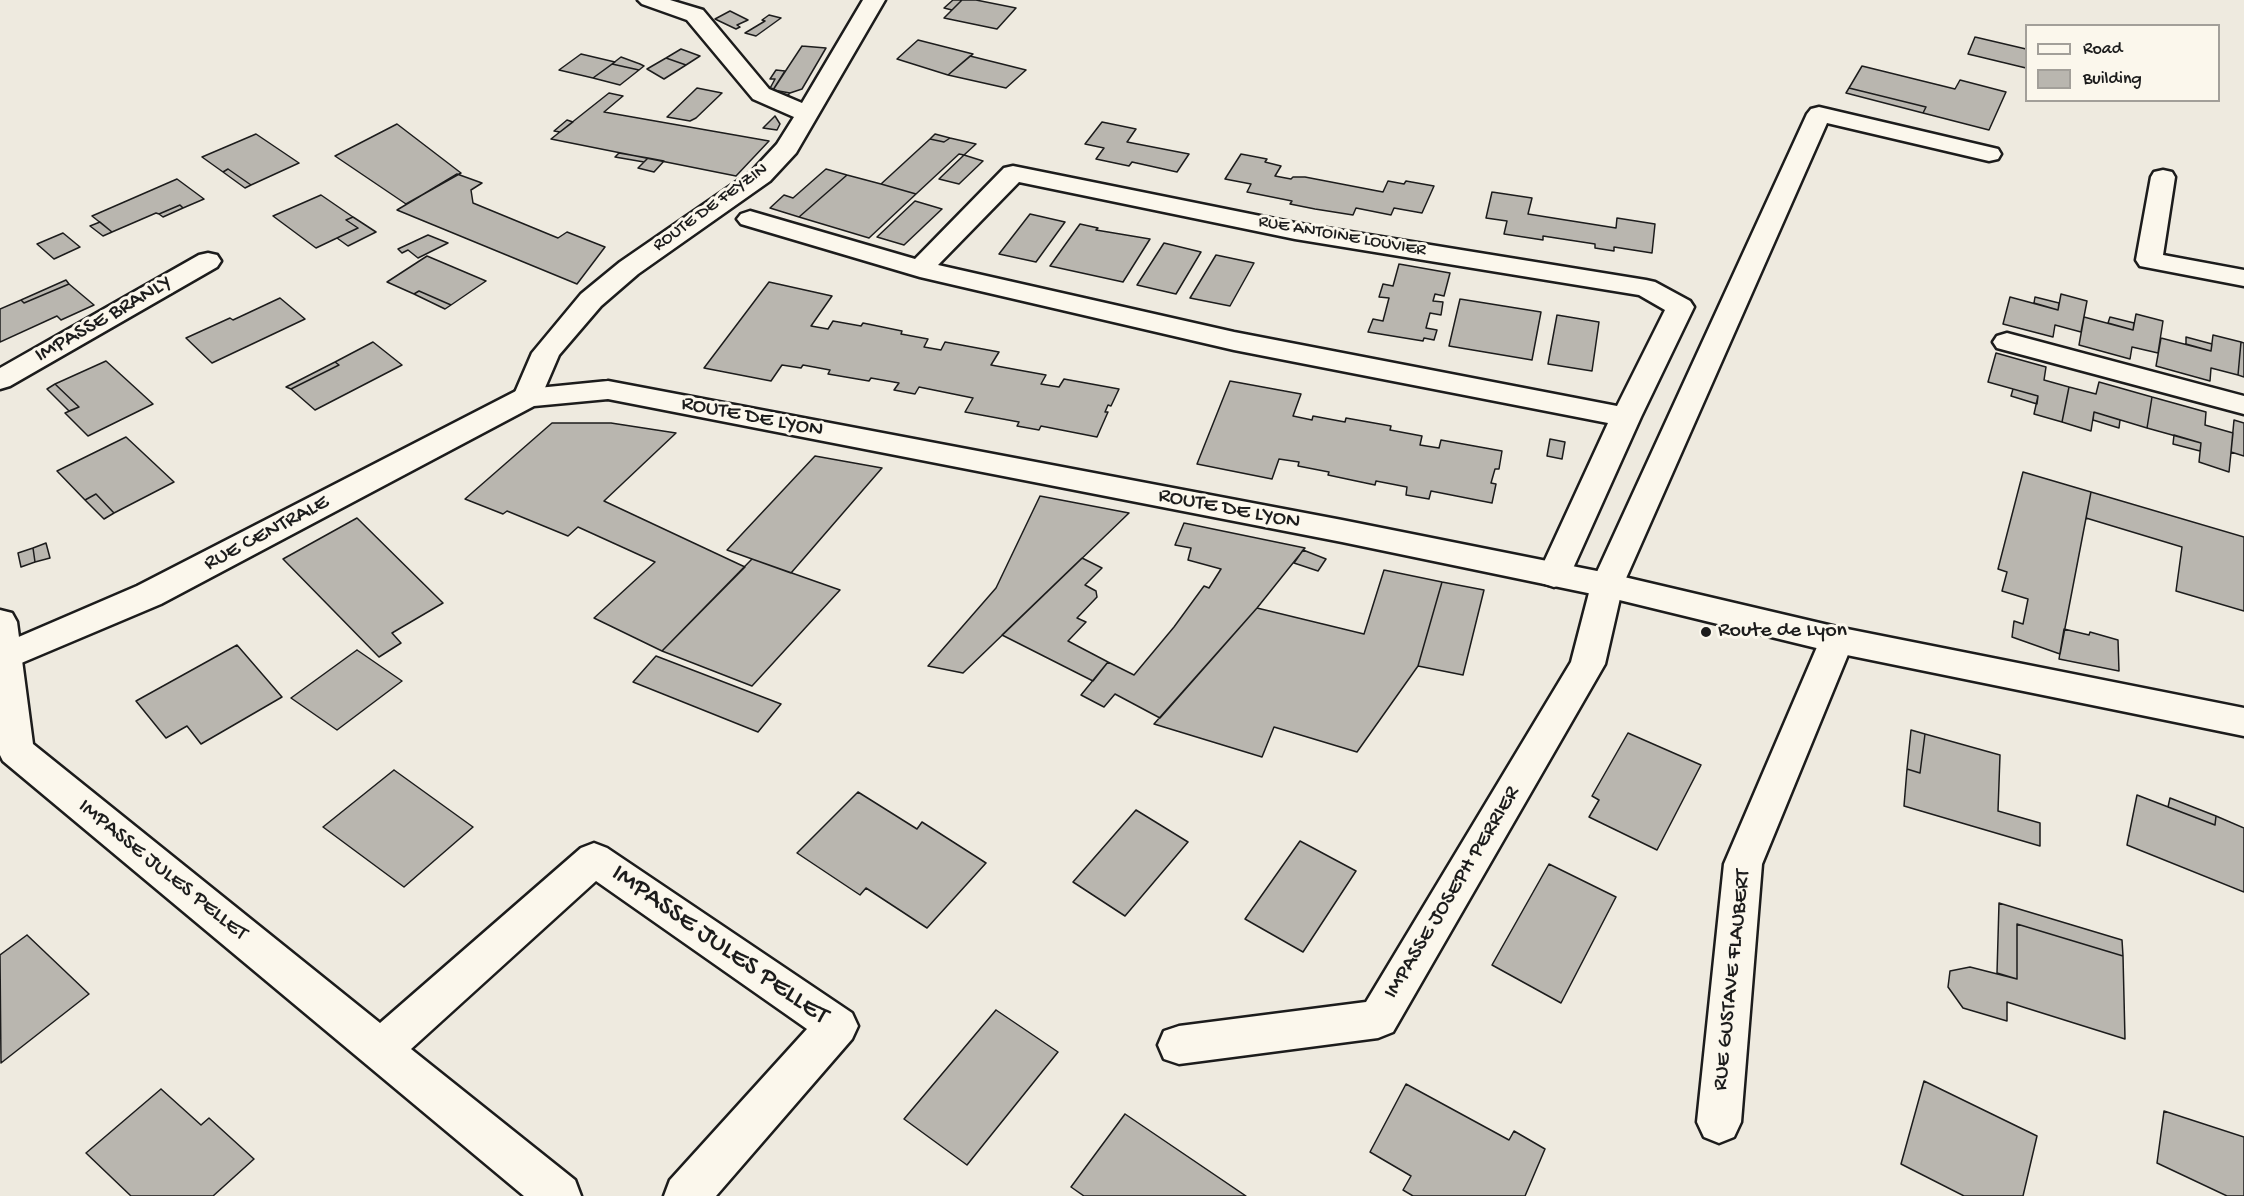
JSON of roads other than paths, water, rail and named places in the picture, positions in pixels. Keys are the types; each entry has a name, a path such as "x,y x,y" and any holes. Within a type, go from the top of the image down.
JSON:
{"street":[{"path":"649,0 695,15 761,94 807,114"},
{"name":"ROUTE DE FEYZIN","path":"528,397 546,353 591,300 629,268 761,176 787,148 874,0"},
{"path":"1607,585 1819,114 1989,154"},
{"name":"RUE ANTOINE LOUVIER","path":"920,269 1013,173 1295,231 1646,288 1680,307 1626,417 1554,574"},
{"path":"2163,177 2150,260 2244,278"},
{"path":"750,219 920,269 1234,341 1626,417"},
{"name":"IMPASSE BRANLY","path":"0,380 208,261"},
{"path":"2007,342 2244,405"},
{"name":"ROUTE DE LYON","path":"528,397 608,390 1554,574 1837,640 2244,722"},
{"name":"RUE CENTRALE","path":"2,646 149,595 528,397"},
{"name":"IMPASSE JOSEPH PERRIER","path":"1179,1045 1378,1019 1588,664 1607,585"},
{"name":"RUE GUSTAVE FLAUBERT","path":"1719,1122 1743,864 1837,640"},
{"name":"IMPASSE JULES PELLET","path":"2,646 16,751 559,1196"},
{"name":"IMPASSE JULES PELLET","path":"380,1050 594,859 837,1026 686,1196"}],"place":[{"name":"Route de Lyon","path":"1706,632"}]}
